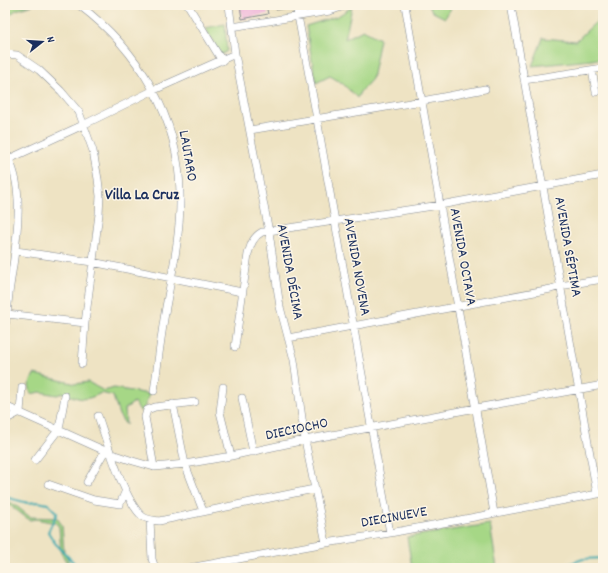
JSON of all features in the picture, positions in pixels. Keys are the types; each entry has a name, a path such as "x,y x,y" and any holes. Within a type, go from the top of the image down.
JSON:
{"street":[{"name":"LAUTARO","path":"79,5 101,22 139,65 154,90 171,132 179,177 179,222 172,278 161,336 154,390"},
{"path":"188,5 222,61"},
{"name":"AVENIDA DÉCIMA","path":"229,5 235,54 250,130 280,308 294,360 305,440 326,543"},
{"name":"AVENIDA NOVENA","path":"296,5 390,533"},
{"path":"232,27 330,11 347,5"},
{"name":"AVENIDA OCTAVA","path":"405,5 494,514"},
{"name":"AVENIDA SÉPTIMA","path":"511,5 578,389 600,494"},
{"path":"5,54 17,55 40,70 61,91 79,112 93,151 100,196 85,323 82,364"},
{"path":"5,325 8,314 8,286 16,251 18,194 15,175 7,156 83,125 154,90 235,54"},
{"path":"524,80 603,68"},
{"path":"592,70 596,92"},
{"path":"250,130 485,89"},
{"path":"235,348 248,254 256,235 262,232 440,205 603,175"},
{"path":"16,251 92,262 242,292"},
{"path":"288,338 458,308 560,286 603,279"},
{"path":"8,314 85,323"},
{"name":"DIECIOCHO","path":"5,406 108,452 154,467 184,464 253,452 305,440 603,385"},
{"path":"5,420 20,412 22,386"},
{"path":"223,387 220,412 231,456"},
{"path":"35,460 59,429 65,396"},
{"path":"242,398 253,452"},
{"path":"154,467 146,413 148,410 155,407 195,402"},
{"path":"173,404 184,464 203,511"},
{"path":"98,416 108,452 132,504 142,516 150,520 159,521 314,489"},
{"path":"87,482 108,452"},
{"path":"48,484 94,500 120,504 126,490"},
{"name":"DIECINUEVE","path":"189,568 600,494"},
{"path":"150,520 152,559 155,568"}],"green space":[{"path":"5,5 33,5 16,10 9,16 5,38"},
{"path":"428,5 453,5 445,18 433,12"},
{"path":"599,5 603,5 603,58 532,66 543,38 576,41 598,20"},
{"path":"352,7 345,39 363,30 380,39 372,79 360,92 357,98 342,83 330,76 316,83 306,26 338,16"},
{"path":"225,24 227,51 221,55 205,28"},
{"path":"34,374 76,384 88,382 104,391 114,388 149,394 145,406 141,412 134,402 125,409 126,425 119,415 113,396 101,393 90,398 82,399 63,393 57,395 40,392 31,394 29,385"},
{"path":"5,500 15,505 30,517 57,518 62,525 64,552 73,568 70,568 61,553 59,527 56,523 36,519 30,520 5,503"},
{"path":"490,524 497,568 412,568 407,537"}],"building":[{"path":"240,5 266,5 268,14 242,19"},
{"path":"275,5 292,5 292,7 276,10"}],"waterway":[{"path":"5,497 28,503 38,502 48,504 57,513 48,532 55,543 79,568"},
{"path":"558,568 583,559 603,558"}],"district":[{"name":"Villa La Cruz","path":"142,195"}]}
